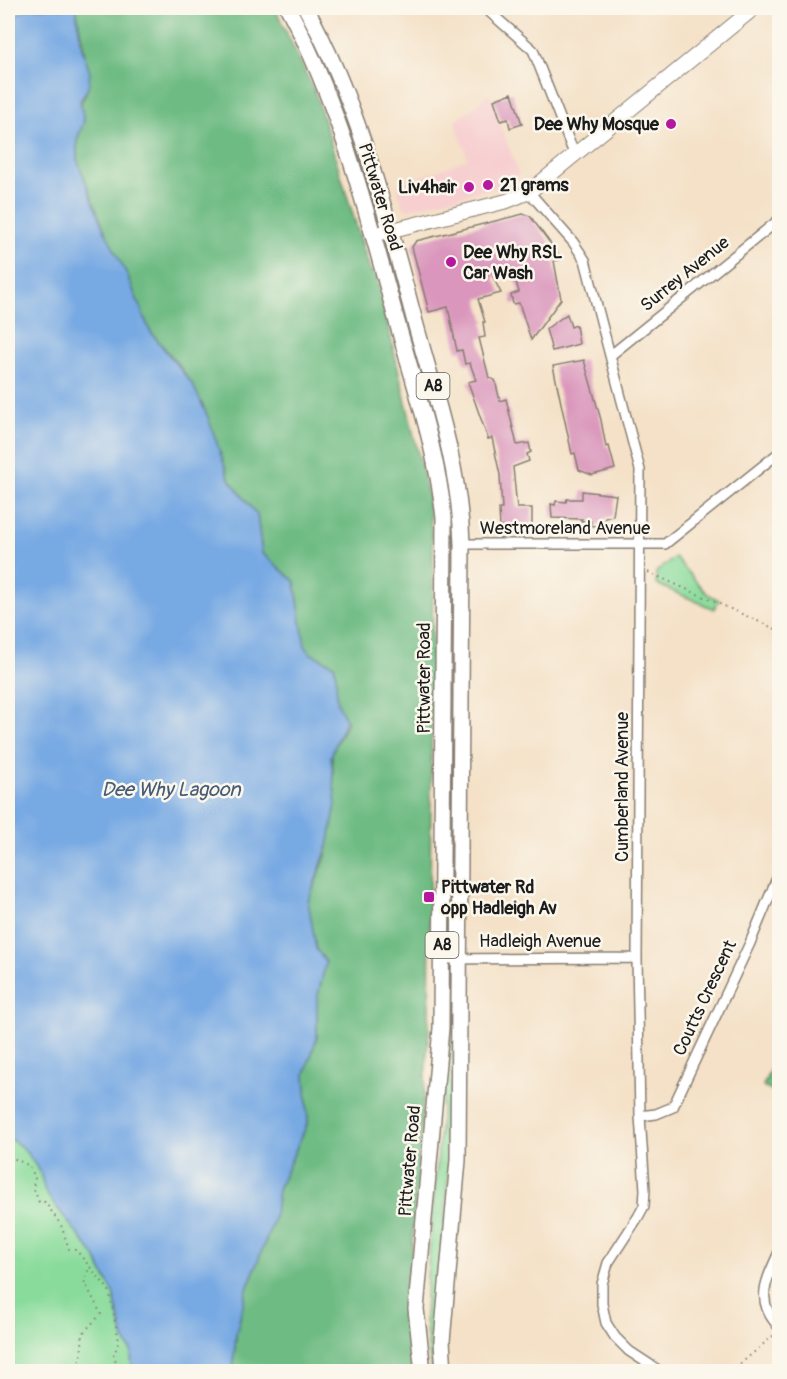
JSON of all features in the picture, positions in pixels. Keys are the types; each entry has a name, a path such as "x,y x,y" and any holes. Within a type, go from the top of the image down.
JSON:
{"highway":[{"name":"Pittwater Road","path":"288,8 304,38 337,123 373,235 432,448 444,518 441,1028 416,1309 423,1371"},
{"name":"Pittwater Road","path":"306,8 339,81 391,231 459,492 462,544 458,1160 442,1341 444,1371"}],"main road":[{"path":"373,235 507,201 529,192 754,8"}],"street":[{"path":"485,8 533,50 575,156"},
{"name":"Cumberland Avenue","path":"529,192 573,242 585,260 640,470 638,958 640,1116 645,1190 644,1206 608,1263 602,1284 602,1304 606,1323 615,1337 629,1351 661,1371"},
{"name":"Surrey Avenue","path":"611,355 780,219"},
{"name":"Westmoreland Avenue","path":"462,544 640,546 665,544 780,452"},
{"name":"Coutts Crescent","path":"640,1116 656,1114 673,1107 750,943 780,871"},
{"name":"Hadleigh Avenue","path":"442,958 638,958"},
{"path":"779,1327 764,1300 764,1288 780,1250"}],"path":[{"path":"641,568 780,631"},
{"path":"8,1149 13,1158 30,1166 35,1178 33,1187 39,1202 45,1202 61,1225 69,1249 75,1250 109,1290 113,1305 113,1320 119,1341 114,1355 118,1371"},
{"path":"74,1371 81,1358 83,1333 101,1314 84,1281 90,1266"},
{"path":"731,1371 773,1338 779,1327"}],"shaded area":[{"path":"489,94 519,174 513,183 408,209 403,206 397,186 468,159 455,122"}],"green space":[{"path":"76,8 275,8 316,95 370,270 377,279 428,495 433,550 429,1029 407,1310 412,1371 233,1371 236,1334 247,1289 274,1219 278,1189 308,1122 305,1074 317,1037 317,999 326,962 316,949 308,901 326,856 335,810 332,752 347,722 336,701 335,669 331,663 311,654 305,647 295,582 262,553 257,516 229,479 203,406 182,369 150,331 127,275 107,237 77,159 77,140 84,121 80,106 86,93 85,56"},
{"path":"675,557 706,593 719,600 714,609 656,584 656,572"},
{"path":"451,1004 451,1139 434,1356 436,1371 431,1372 425,1318 427,1276"},
{"path":"779,1049 779,1094 763,1086"},
{"path":"8,1137 23,1148 40,1171 45,1192 94,1255 113,1292 124,1339 131,1351 132,1371 8,1371"}],"water":[{"name":"Dee Why Lagoon","path":"29,8 76,8 81,44 90,73 88,88 80,101 84,121 77,140 77,159 102,225 127,275 150,331 193,385 208,417 229,479 257,515 262,553 295,582 305,646 311,654 334,665 337,698 341,712 346,719 331,756 336,804 328,846 308,901 316,949 326,962 317,999 317,1037 305,1074 308,1122 278,1189 274,1219 247,1289 236,1334 233,1371 132,1371 131,1351 124,1339 113,1292 94,1255 45,1192 40,1171 23,1148 8,1137 8,18"}],"building":[{"path":"512,93 522,124 510,128 508,119 501,121 494,100"},
{"path":"523,214 530,216 562,259 554,261 561,299 531,340 519,303 513,304 511,295 519,292 513,271 493,277 501,293 478,299 485,322 483,322 485,337 479,338 489,378 495,380 500,401 506,399 517,445 529,443 531,452 527,454 529,461 513,467 517,508 532,508 532,527 500,527 499,509 502,509 500,475 492,438 488,439 468,382 476,380 470,363 465,364 462,350 457,351 448,307 429,312 412,247 416,241"},
{"path":"567,314 571,327 576,325 579,344 552,351 546,329"},
{"path":"584,360 606,447 609,446 615,469 592,475 579,470 575,453 572,454 553,366"},
{"path":"582,491 616,495 613,516 605,518 605,525 591,526 591,521 581,521 582,519 552,518 551,504 555,505 556,501 566,502 567,499 582,499"}],"place":[{"name":"Dee Why Mosque","path":"671,124"},
{"name":"21 grams","path":"488,185"},
{"name":"Liv4hair","path":"469,187"},
{"name":"Dee Why RSL Car Wash","path":"451,262"},
{"name":"Pittwater Rd opp Hadleigh Av","path":"429,897"}]}
